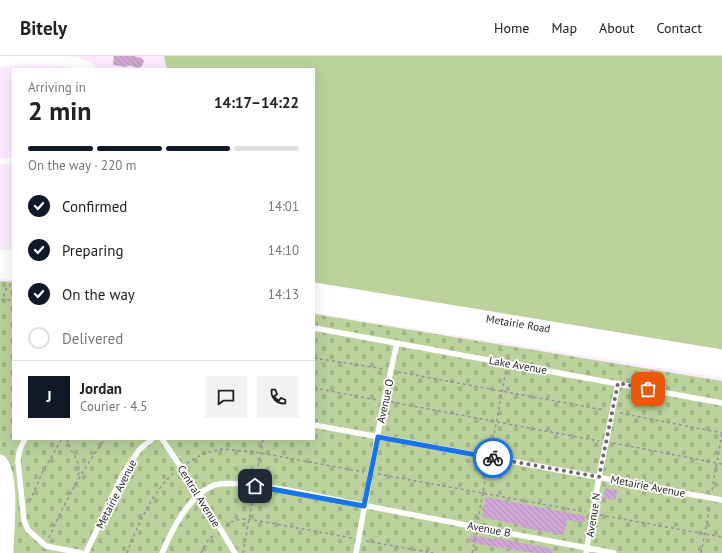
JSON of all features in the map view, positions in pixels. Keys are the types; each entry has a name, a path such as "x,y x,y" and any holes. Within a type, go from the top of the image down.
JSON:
{"main road":[{"path":"0,257 12,257"},
{"path":"0,271 12,272"},
{"name":"Metairie Road","path":"315,290 722,357"},
{"name":"Metairie Road","path":"315,305 722,370"},
{"path":"0,462 6,475 6,553"}],"street":[{"path":"0,61 60,58 75,60 85,64 89,68"}],"lane":[{"path":"0,161 12,161"},
{"name":"Lake Avenue","path":"315,328 722,403"},
{"name":"Avenue O","path":"356,553 384,401 392,371 397,343"},
{"name":"Avenue N","path":"587,551 599,477 618,383"},
{"name":"Metairie Avenue","path":"315,425 722,500"},
{"path":"25,440 18,455 23,517 28,530 46,546 81,553"},
{"name":"Metairie Avenue","path":"86,553 123,474 139,450 151,440"},
{"name":"Central Avenue","path":"163,440 235,553"},
{"name":"Avenue B","path":"198,494 213,485 234,483 364,506 587,551 614,553"},
{"path":"162,553 168,539 198,494"}],"path":[{"path":"12,284 6,289 2,300 12,300"},
{"path":"315,358 392,371 722,433"},
{"path":"315,388 722,464"},
{"path":"23,517 43,471 61,440"},
{"path":"67,440 78,462 79,469 73,488"},
{"path":"46,546 73,488 85,467 104,440"},
{"path":"243,553 263,440"},
{"path":"127,553 140,521 157,493 172,475 189,460 206,453 223,449 261,453 722,537"},
{"path":"201,553 209,539 233,520 249,520 433,553"}],"green space":[{"path":"164,56 722,56 722,351 315,283 315,68 167,68"},
{"path":"0,281 12,282 12,440 315,440 315,314 722,381 722,553 12,553 10,473 0,455"}],"building":[{"path":"114,56 134,56 141,58 144,61 141,67 138,68 128,65 127,67 113,65"},
{"path":"605,488 617,490 616,500 603,498"},
{"path":"486,497 586,516 584,523 567,520 564,535 520,527 520,525 482,517"},
{"path":"471,535 492,539 496,538 553,549 553,553 534,553 478,544 470,542"}],"way so far":[{"path":"493,458 599,477 618,383 648,389"}],"route":[{"path":"255,486 364,506 378,437 493,458"}]}
